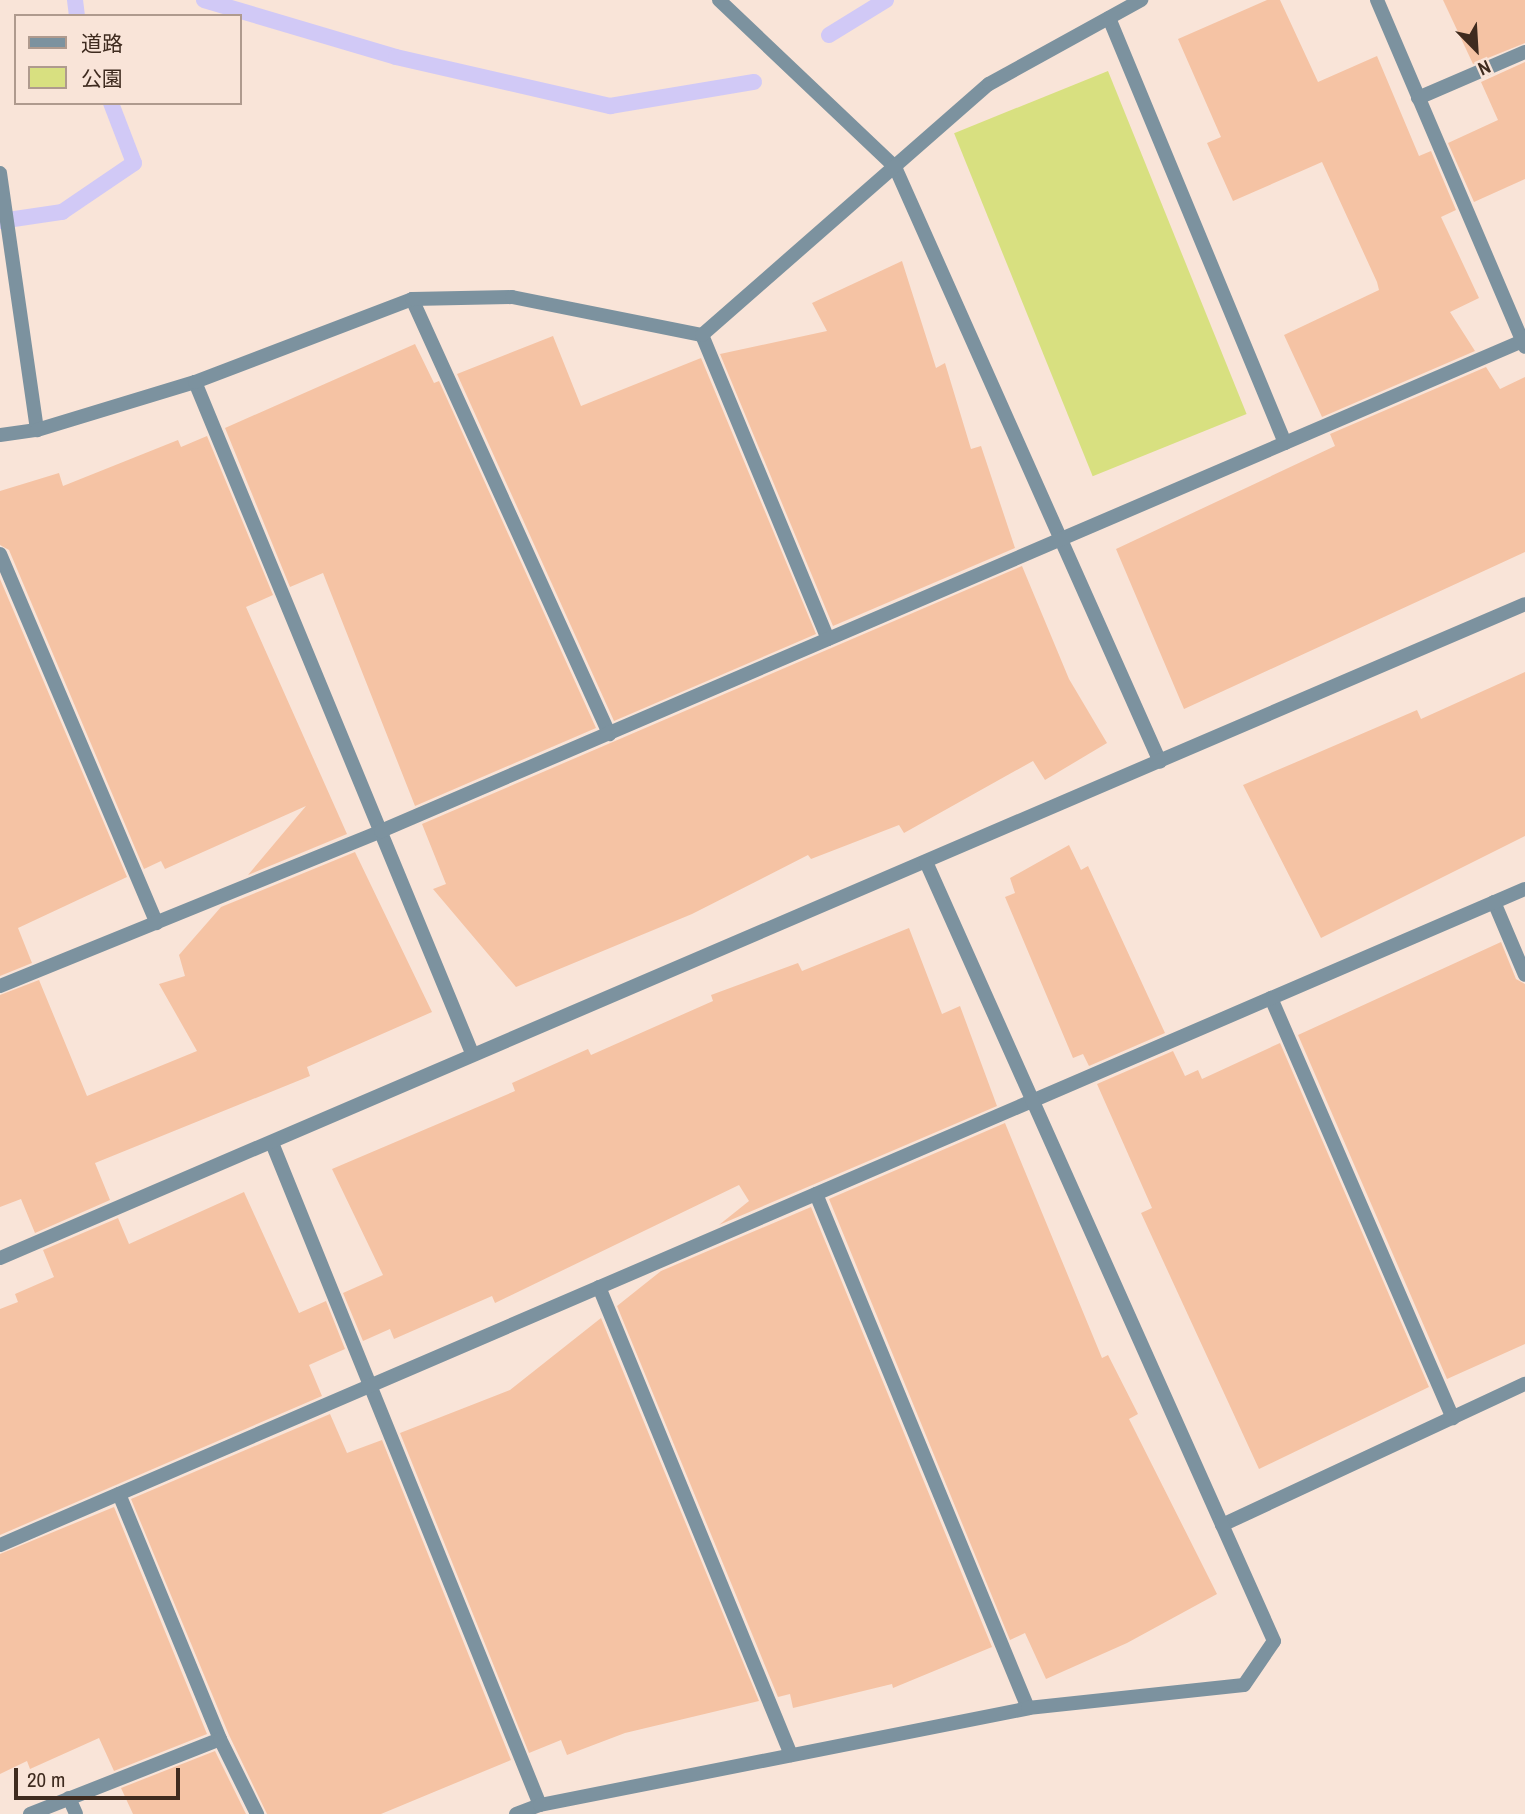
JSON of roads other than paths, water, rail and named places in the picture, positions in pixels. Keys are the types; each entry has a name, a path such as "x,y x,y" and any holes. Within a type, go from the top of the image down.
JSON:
{"street":[{"path":"719,0 895,167 1160,762"},
{"path":"702,335 989,84 1141,0"},
{"path":"0,986 381,831 1524,343 1377,0"},
{"path":"1110,18 1285,443"},
{"path":"1418,98 1525,52"},
{"path":"1,178 37,430"},
{"path":"0,435 37,430 195,382 412,299 512,297 702,335"},
{"path":"412,299 609,734"},
{"path":"702,335 828,639"},
{"path":"195,382 472,1053"},
{"path":"0,554 157,923"},
{"path":"0,1258 272,1143 472,1053 926,862 1525,604"},
{"path":"516,1814 540,1805 1028,1708 1244,1685 1274,1641 926,862"},
{"path":"0,1545 1525,889"},
{"path":"1494,902 1525,975"},
{"path":"1271,999 1452,1418"},
{"path":"272,1143 540,1805"},
{"path":"816,1194 1028,1708"},
{"path":"599,1287 791,1755"},
{"path":"1223,1525 1525,1384"},
{"path":"119,1494 220,1738 257,1814"},
{"path":"30,1814 220,1738"},
{"path":"69,1798 76,1814"}],"waterway":[{"path":"75,0 77,14"},
{"path":"204,0 396,57 610,106 754,82"},
{"path":"829,35 886,0"},
{"path":"0,221 62,212 134,163 112,105"}]}
